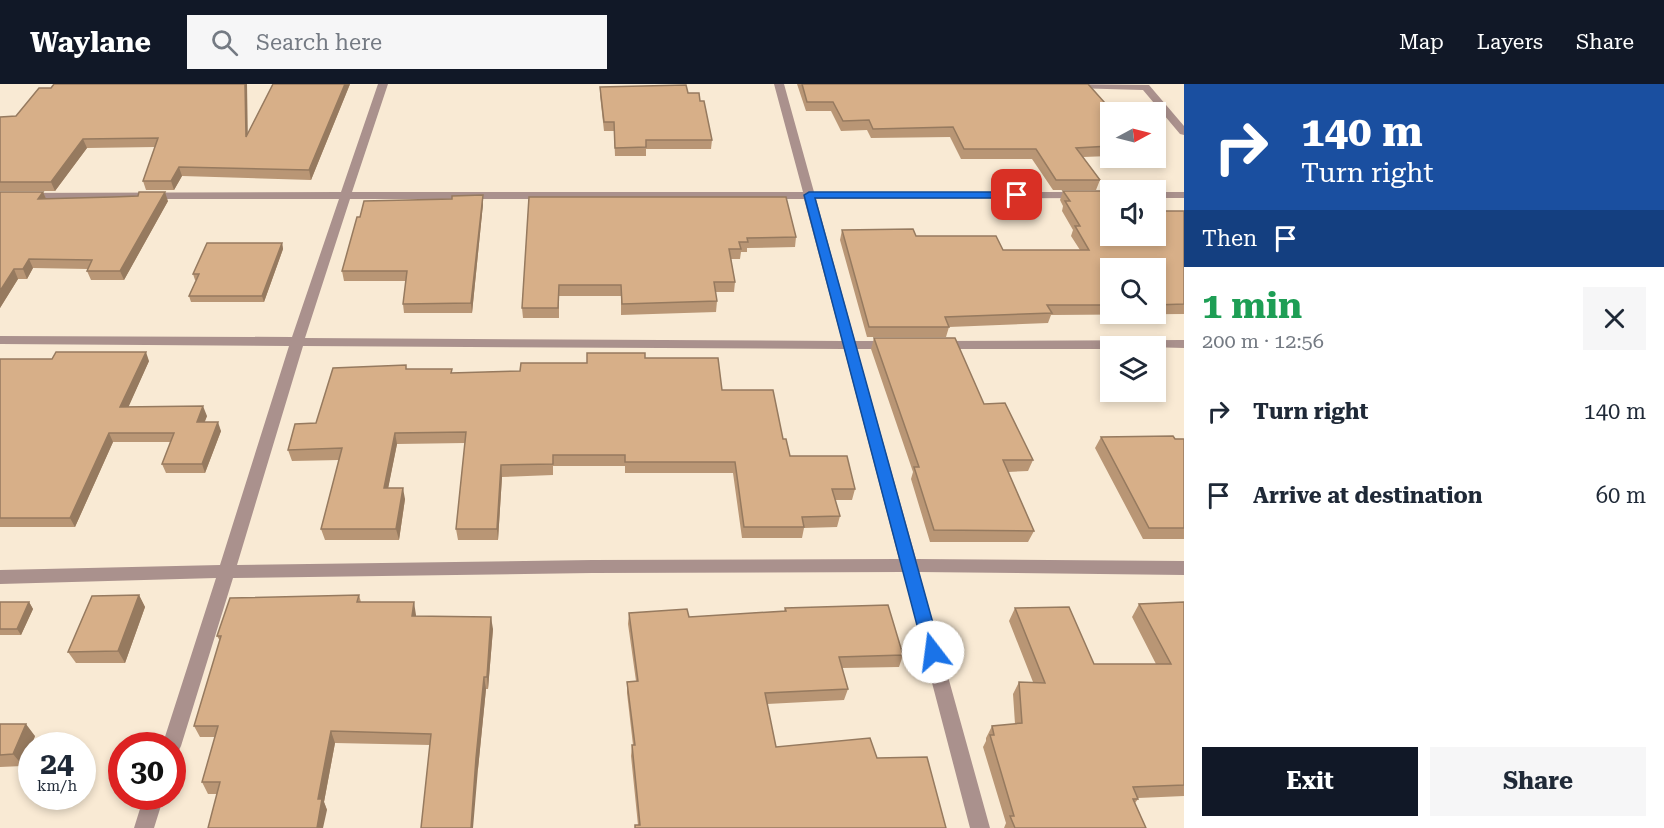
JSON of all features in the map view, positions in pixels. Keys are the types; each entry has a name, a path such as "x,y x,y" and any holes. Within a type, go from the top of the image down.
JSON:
{"street":[{"path":"175,732 297,342 348,196 383,84"},
{"path":"779,84 980,828"},
{"path":"1065,85 1146,87 1184,132"},
{"path":"0,196 1100,195"},
{"path":"1166,195 1184,195"},
{"path":"0,340 914,345 1184,344"},
{"path":"0,577 227,571 909,565 1184,568"},
{"path":"144,828 150,810"}],"building":[{"path":"54,84 245,84 246,137 273,84 345,84 309,170 179,167 171,181 143,181 158,138 83,139 51,182 0,182 0,117 16,116 39,88 51,88"},
{"path":"802,84 1088,84 1104,102 1100,102 1100,147 1076,148 1100,180 1056,180 1036,149 964,149 953,127 873,129 869,120 843,121 833,102 807,102"},
{"path":"686,85 688,93 699,93 700,101 704,101 712,140 646,140 646,147 615,148 614,122 604,122 600,87"},
{"path":"1063,191 1100,191 1100,246 1166,246 1166,211 1184,211 1184,304 1166,305 1166,258 1100,258 1100,305 1047,305 1052,313 945,317 949,327 869,327 842,230 913,229 916,236 996,236 1003,250 1089,250 1075,226 1080,226 1065,201 1070,201"},
{"path":"0,192 43,192 38,199 138,196 139,192 165,192 120,271 87,271 92,260 29,259 23,269 14,269 0,291"},
{"path":"483,195 471,303 403,304 407,271 342,271 357,217 360,217 364,201 452,199 452,196"},
{"path":"529,197 786,197 796,237 747,238 748,242 739,242 741,249 729,249 735,282 714,282 717,301 622,304 621,285 559,285 558,308 522,308"},
{"path":"207,243 282,243 262,296 189,296 199,274 193,274"},
{"path":"874,338 955,338 984,404 1005,403 1033,460 1003,460 1034,531 934,530 914,467 919,467"},
{"path":"56,352 146,352 120,407 203,406 197,422 218,422 202,464 162,464 174,433 109,433 70,518 0,518 0,359 52,359"},
{"path":"587,353 645,353 645,358 718,358 722,390 773,390 783,439 786,439 790,456 847,456 855,489 832,489 840,516 802,517 804,527 744,527 735,462 625,462 625,455 553,455 553,464 501,465 497,529 456,529 466,432 395,433 384,488 403,488 396,529 321,529 342,448 288,450 295,424 316,423 333,368 406,365 406,369 452,369 451,373 520,371 521,363 587,363"},
{"path":"1173,436 1175,439 1184,439 1184,528 1149,528 1101,437"},
{"path":"139,595 118,651 68,652 92,596"},
{"path":"359,595 357,602 414,602 412,616 491,617 471,828 421,828 431,734 331,731 318,799 322,799 317,828 208,828 220,782 202,782 218,726 194,726 221,636 217,636 230,598"},
{"path":"0,602 29,602 17,629 0,629"},
{"path":"1184,602 1184,785 1133,787 1138,799 1133,799 1146,828 1015,828 1010,816 1014,816 990,735 994,735 992,726 1022,723 1019,682 1045,683 1015,608 1069,607 1094,664 1171,664 1139,604"},
{"path":"888,605 903,655 839,657 848,689 765,693 776,747 870,738 877,758 927,757 946,828 635,828 635,825 640,825 632,745 635,745 627,682 638,681 629,613 687,609 689,617 786,611 785,608"},
{"path":"0,724 26,724 23,732 18,732 18,742 13,754 0,755"}],"route":[{"path":"933,652 809,195 1017,195"}]}
